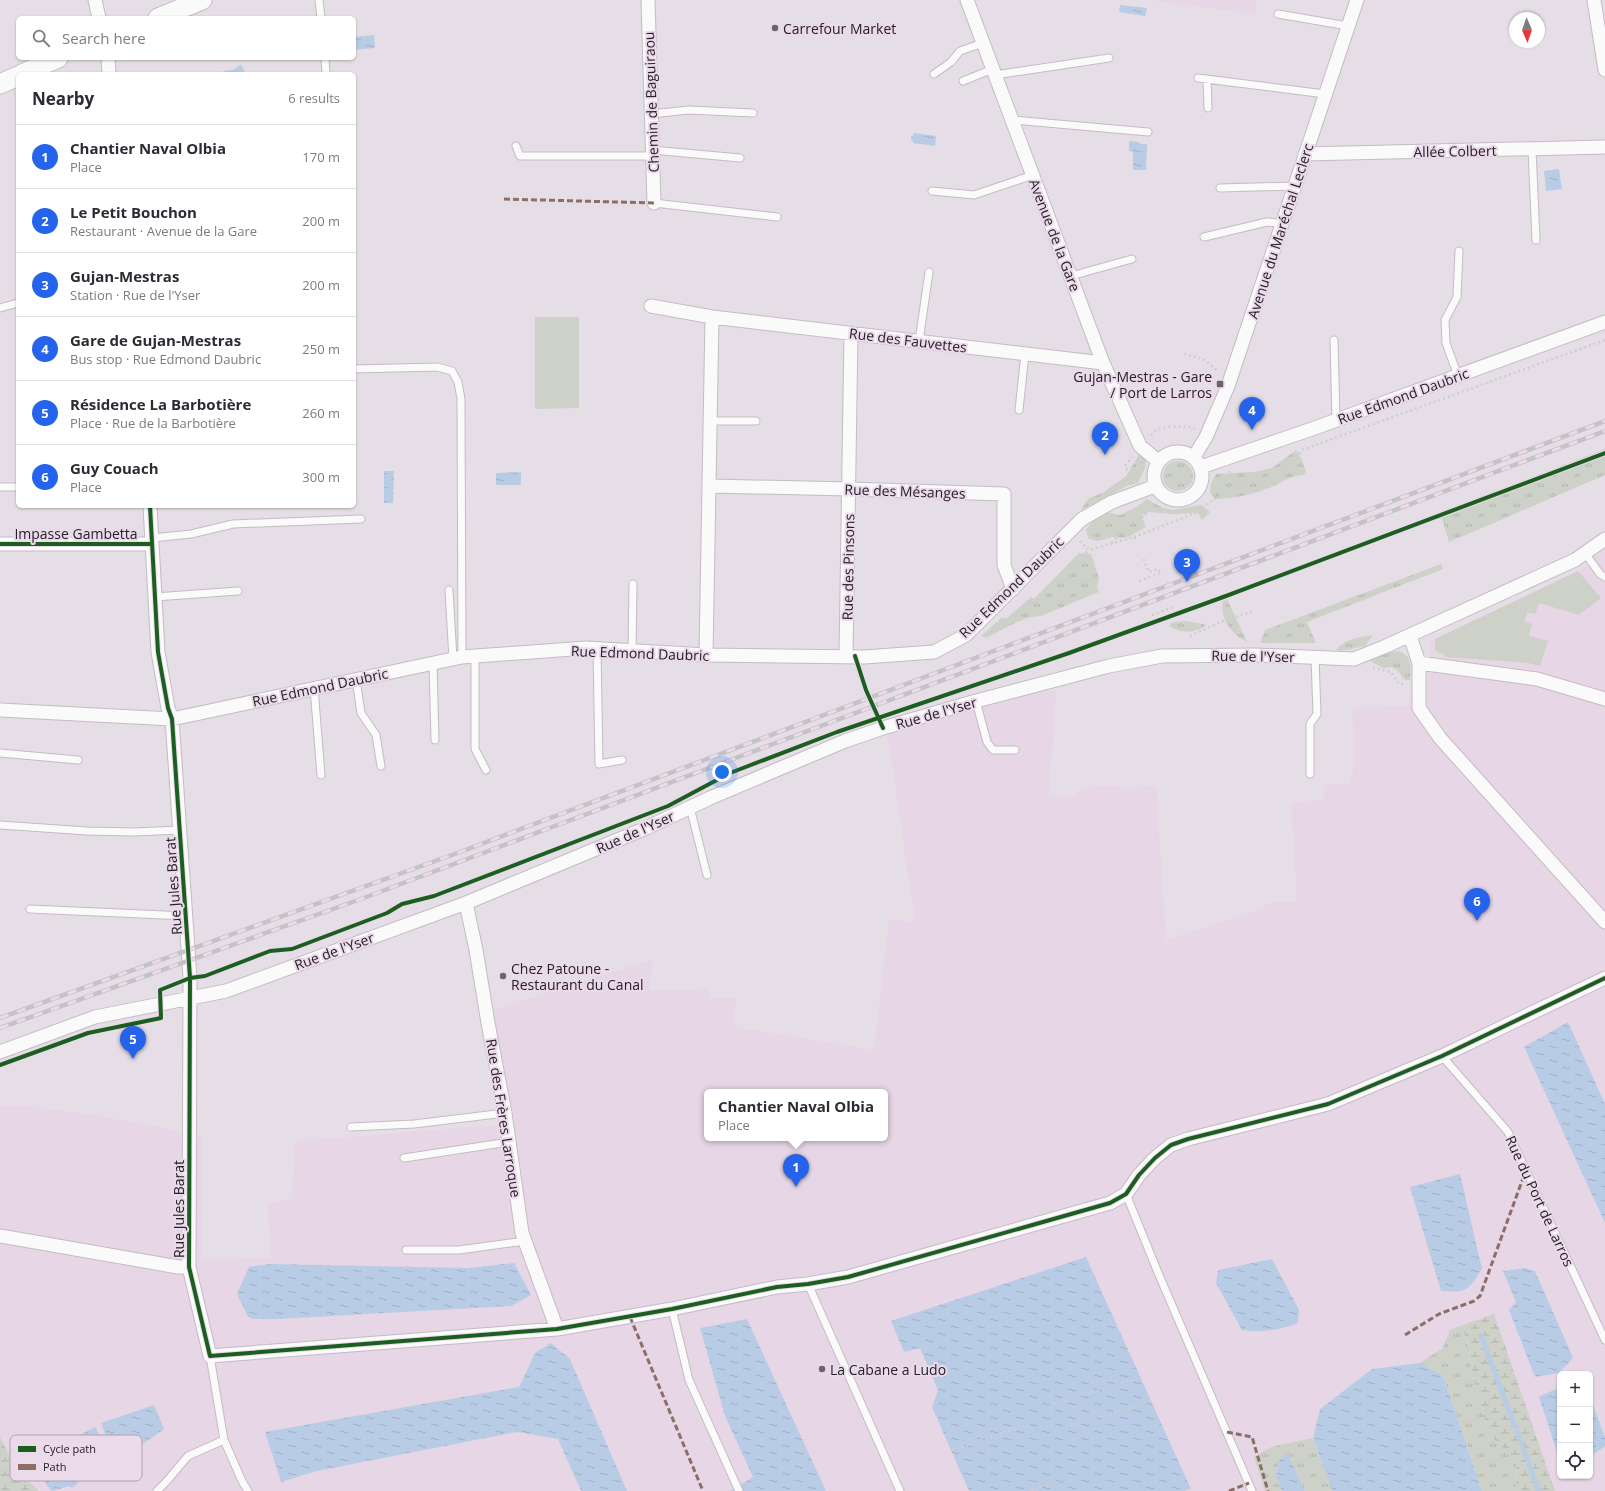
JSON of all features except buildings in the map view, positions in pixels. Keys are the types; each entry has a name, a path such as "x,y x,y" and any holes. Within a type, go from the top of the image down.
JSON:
{"main road":[{"path":"163,16 202,0"},
{"path":"26,72 54,60"}],"street":[{"path":"95,0 99,16"},
{"name":"Chemin de Baguiraou","path":"648,0 654,204"},
{"name":"Avenue de la Gare","path":"967,0 1103,363 1140,446 1158,461"},
{"name":"Avenue du Maréchal Leclerc","path":"1197,462 1230,380 1357,0"},
{"path":"1594,0 1605,70"},
{"path":"108,60 109,72"},
{"name":"Allée Colbert","path":"1305,154 1605,148"},
{"name":"Rue des Fauvettes","path":"651,306 712,317 1103,363"},
{"path":"706,655 712,317"},
{"name":"Rue Edmond Daubric","path":"1197,462 1336,421 1605,322"},
{"name":"Rue des Pinsons","path":"846,656 851,334"},
{"path":"1172,452 1187,453 1197,462 1202,480 1200,487 1190,497 1184,500 1177,500 1164,496 1156,486 1153,473 1158,461 1164,456 1172,452"},
{"name":"Rue des Mésanges","path":"710,486 1004,494 1004,565 1013,589"},
{"name":"Rue Edmond Daubric","path":"0,710 172,719 463,657 586,648 706,655 864,657 934,652 966,635 1082,518 1112,502 1156,486"},
{"name":"Rue Jules Barat","path":"150,508 158,652 168,708 172,719 186,916 190,998 189,1267 210,1356"},
{"name":"Rue de l'Yser","path":"0,1052 95,1017 226,991 466,903 644,829 690,807 845,741 883,728 976,701 1109,666 1162,656 1255,655 1354,659 1410,636 1576,560 1605,539"},
{"name":"Impasse Gambetta","path":"0,544 152,541"},
{"path":"1410,636 1419,663 1419,708 1440,738 1605,922"},
{"path":"1419,663 1537,679 1605,700"},
{"name":"Rue des Frères Larroque","path":"466,903 476,950 505,1113 522,1233 557,1329"},
{"path":"210,1356 557,1329 672,1310 777,1287 808,1284 864,1273 1110,1203 1126,1194 1155,1158 1172,1145 1188,1139 1328,1104 1442,1056 1605,978"},
{"path":"0,1236 178,1267 189,1267"}],"lane":[{"path":"319,0 321,16"},
{"path":"1278,14 1348,26"},
{"path":"934,74 951,62 960,51 983,43"},
{"path":"963,81 994,72 1109,58"},
{"path":"324,60 326,72"},
{"path":"1198,78 1325,94"},
{"path":"1207,79 1208,108"},
{"path":"651,114 690,110 754,113"},
{"path":"1012,120 1148,132"},
{"path":"516,146 520,156 652,153 740,158"},
{"path":"1532,149 1536,240"},
{"path":"932,191 974,195 1033,175"},
{"path":"1220,188 1295,186"},
{"path":"654,204 777,217"},
{"path":"1204,237 1267,222 1282,223"},
{"path":"1458,376 1446,343 1445,320 1458,297 1459,251"},
{"path":"1071,276 1132,259"},
{"path":"919,341 929,272"},
{"path":"0,308 16,304"},
{"path":"1334,340 1336,421"},
{"path":"1019,410 1025,354"},
{"path":"356,369 437,367 452,371 458,382 461,399 463,657"},
{"path":"711,421 756,421"},
{"path":"0,487 16,487"},
{"path":"152,541 233,524 361,519"},
{"path":"1585,554 1600,574 1605,577"},
{"path":"632,651 633,584"},
{"path":"449,590 463,657 475,749 486,770"},
{"path":"155,597 238,592"},
{"path":"597,649 599,764 622,760"},
{"path":"1310,774 1310,724 1317,714 1315,658"},
{"path":"433,663 435,740"},
{"path":"356,679 361,713 376,735 381,766"},
{"path":"314,688 321,775"},
{"path":"976,701 987,742 993,750 1015,750"},
{"path":"0,753 78,760"},
{"path":"690,807 707,876"},
{"path":"0,825 87,831 134,832 180,830"},
{"path":"30,909 186,916"},
{"name":"Rue du Port de Larros","path":"1442,1056 1508,1132 1605,1340"},
{"path":"351,1127 414,1124 505,1113"},
{"path":"404,1158 509,1142"},
{"path":"1126,1194 1159,1275 1252,1491"},
{"path":"406,1250 459,1250 525,1241"},
{"path":"808,1284 900,1491"},
{"path":"672,1310 689,1380 739,1491"},
{"path":"210,1356 224,1440 248,1491"},
{"path":"157,1491 188,1456 224,1440"}],"path":[{"path":"991,611 1005,622 1030,600 1037,602 1089,550 1134,537 1203,510 1207,504 1234,486 1269,480 1287,470 1302,450 1605,340"},
{"path":"1184,354 1204,359 1230,380"},
{"path":"1069,532 1089,550"},
{"path":"1140,581 1161,573 1158,569 1149,572 1143,558"},
{"path":"1152,615 1173,607"},
{"path":"1190,636 1226,620 1252,612"},
{"path":"1354,659 1366,666 1391,672 1399,684 1418,684"},
{"path":"1054,1404 1141,1377"},
{"path":"1071,1426 1151,1401"},
{"path":"952,1450 1032,1423"},
{"path":"1031,1491 1060,1480"}],"shaded area":[{"path":"1150,0 1257,0 1255,14"},
{"path":"1605,550 1605,1104 1568,1022 1524,1047 1605,1223 1605,1491 1555,1491 1494,1314 1419,1363 1372,1369 1320,1409 1313,1438 1271,1447 1254,1457 1265,1491 826,1491 747,1319 725,1416 753,1477 730,1491 627,1491 570,1359 535,1353 519,1387 266,1432 281,1482 317,1471 517,1432 558,1438 581,1491 39,1491 28,1481 142,1481 142,1435 10,1435 10,1457 0,1437 0,1106 18,1105 94,1115 201,1135 201,1260 270,1258 268,1203 292,1198 294,1145 297,1141 508,1124 494,1010 653,959 650,990 708,989 711,998 736,998 734,1027 874,1050 889,919 915,922 888,736 948,710 980,700 1056,690 1049,796 1070,797 1085,788 1114,785 1123,789 1156,786 1166,940 1261,909 1270,903 1297,901 1291,802 1324,800 1324,785 1349,783 1349,775 1353,774 1353,724 1351,711 1357,708 1406,706 1428,678 1431,641 1578,571"}],"green space":[{"path":"535,317 579,317 579,408 535,409"},
{"path":"1605,449 1605,475 1449,542 1440,512"},
{"path":"1296,450 1301,458 1306,472 1303,475 1293,477 1260,491 1241,496 1215,499 1210,493 1211,483 1216,474 1254,472 1272,468"},
{"path":"1140,453 1146,461 1145,468 1138,483 1129,485 1081,510 1088,499 1104,492 1126,476"},
{"path":"1178,461 1184,462 1192,470 1192,482 1184,490 1178,491 1172,490 1164,482 1163,476 1164,470 1172,462"},
{"path":"1147,499 1163,508 1173,510 1201,505 1210,512 1202,520 1198,513 1172,514 1149,512 1141,515 1146,527 1128,537 1112,537 1098,541 1089,539 1086,530 1093,519 1105,512 1120,515 1138,506"},
{"path":"1079,553 1091,554 1099,578 1097,587 1099,592 1041,616 1027,618 986,638 981,636 1000,619 1007,618 1031,597 1034,599"},
{"path":"1441,564 1443,569 1307,622 1316,643 1260,643 1265,630"},
{"path":"1578,571 1601,598 1579,615 1539,603 1535,614 1527,612 1525,622 1532,624 1529,636 1548,641 1540,666 1528,663 1447,657 1435,650 1435,639"},
{"path":"1227,599 1247,642 1236,635 1225,620 1222,607 1223,601"},
{"path":"1185,621 1204,624 1205,626 1201,629 1187,632 1169,626 1173,622"},
{"path":"1373,635 1365,646 1348,650 1336,650 1348,641"},
{"path":"1399,651 1404,653 1409,659 1411,667 1410,680 1405,680 1397,670 1392,667 1383,668 1370,661 1390,652"},
{"path":"1494,1314 1555,1491 1514,1491 1517,1484 1516,1466 1506,1451 1489,1434 1473,1376 1463,1325"},
{"path":"1463,1325 1473,1376 1489,1434 1506,1451 1516,1466 1517,1484 1514,1491 1482,1491 1443,1375 1419,1363 1443,1348 1450,1330"},
{"path":"0,1437 10,1457 10,1481 28,1481 39,1491 0,1491"},
{"path":"1313,1438 1332,1491 1305,1491 1288,1454 1279,1460 1276,1477 1282,1491 1265,1491 1254,1457 1271,1447"}],"water":[{"path":"1120,5 1147,8 1145,16 1119,12"},
{"path":"374,35 375,48 356,50 356,37"},
{"path":"241,65 244,72 223,72 233,70"},
{"path":"914,133 936,136 935,146 913,143 911,136 913,136"},
{"path":"1129,141 1147,144 1146,170 1133,170 1133,152 1129,151"},
{"path":"1559,169 1562,189 1546,191 1544,171"},
{"path":"384,471 394,471 393,503 384,503"},
{"path":"521,472 521,485 496,485 496,473"},
{"path":"1568,1022 1605,1104 1605,1223 1524,1047"},
{"path":"1460,1174 1482,1269 1470,1286 1466,1289 1457,1291 1441,1291 1410,1187"},
{"path":"1086,1257 1191,1489 1184,1491 969,1491 932,1407 938,1390 920,1348 904,1352 891,1321"},
{"path":"1272,1259 1299,1310 1298,1323 1271,1330 1242,1330 1216,1283 1218,1270"},
{"path":"514,1263 531,1295 511,1306 254,1319 248,1317 237,1294 249,1267 270,1264 468,1268"},
{"path":"1525,1268 1535,1271 1573,1358 1561,1371 1557,1371 1557,1373 1535,1377 1509,1310 1516,1302 1503,1271"},
{"path":"747,1319 826,1491 730,1491 753,1477 725,1416 700,1328"},
{"path":"551,1343 570,1359 627,1491 581,1491 558,1439 517,1432 317,1471 281,1482 265,1432 519,1387 535,1353"},
{"path":"1419,1363 1443,1375 1482,1491 1332,1491 1313,1438 1320,1409 1372,1369"},
{"path":"1557,1388 1557,1452 1539,1397"},
{"path":"154,1405 164,1429 142,1444 142,1435 105,1435 101,1423"},
{"path":"1593,1405 1605,1437 1605,1446 1593,1455"},
{"path":"96,1427 99,1435 79,1435"},
{"path":"1288,1454 1305,1491 1282,1491 1276,1477 1279,1460"},
{"path":"44,1481 79,1481 72,1488 69,1486 52,1491"}],"waterway":[{"path":"1481,1335 1539,1491"}],"railway":[{"path":"0,1018 452,855 1605,421"},
{"path":"0,1028 361,899 1605,431"}],"marked path":[{"path":"504,199 654,203"},
{"path":"1405,1335 1439,1314 1474,1301 1480,1296 1526,1170"},
{"path":"630,1317 703,1491"},
{"path":"1227,1432 1252,1437 1268,1491"},
{"path":"1229,1491 1249,1483"}],"cycle path":[{"path":"0,1065 88,1033 161,1018 160,990 190,978 205,976 270,951 292,949 387,913 402,904 434,896 668,806 730,773 837,732 1069,653 1226,596 1605,453"},
{"path":"150,508 158,652 168,708 172,719 190,978 189,1267 210,1356 557,1329 672,1309 777,1287 808,1284 848,1277 1110,1203 1126,1194 1139,1175 1155,1158 1171,1145 1188,1139 1328,1104 1442,1056 1605,978"},
{"path":"0,544 152,544"},
{"path":"855,656 866,690 883,728"}],"place":[{"name":"Carrefour Market","path":"775,28"},
{"name":"Gujan-Mestras - Gare / Port de Larros","path":"1220,384"},
{"name":"Gare de Gujan-Mestras","path":"1252,430"},
{"name":"Le Petit Bouchon","path":"1105,455"},
{"name":"Gujan-Mestras","path":"1187,582"},
{"name":"Guy Couach","path":"1477,921"},
{"name":"Chez Patoune - Restaurant du Canal","path":"503,976"},
{"name":"Résidence La Barbotière","path":"133,1059"},
{"name":"Chantier Naval Olbia","path":"796,1187"},
{"name":"La Cabane a Ludo","path":"822,1369"}]}
